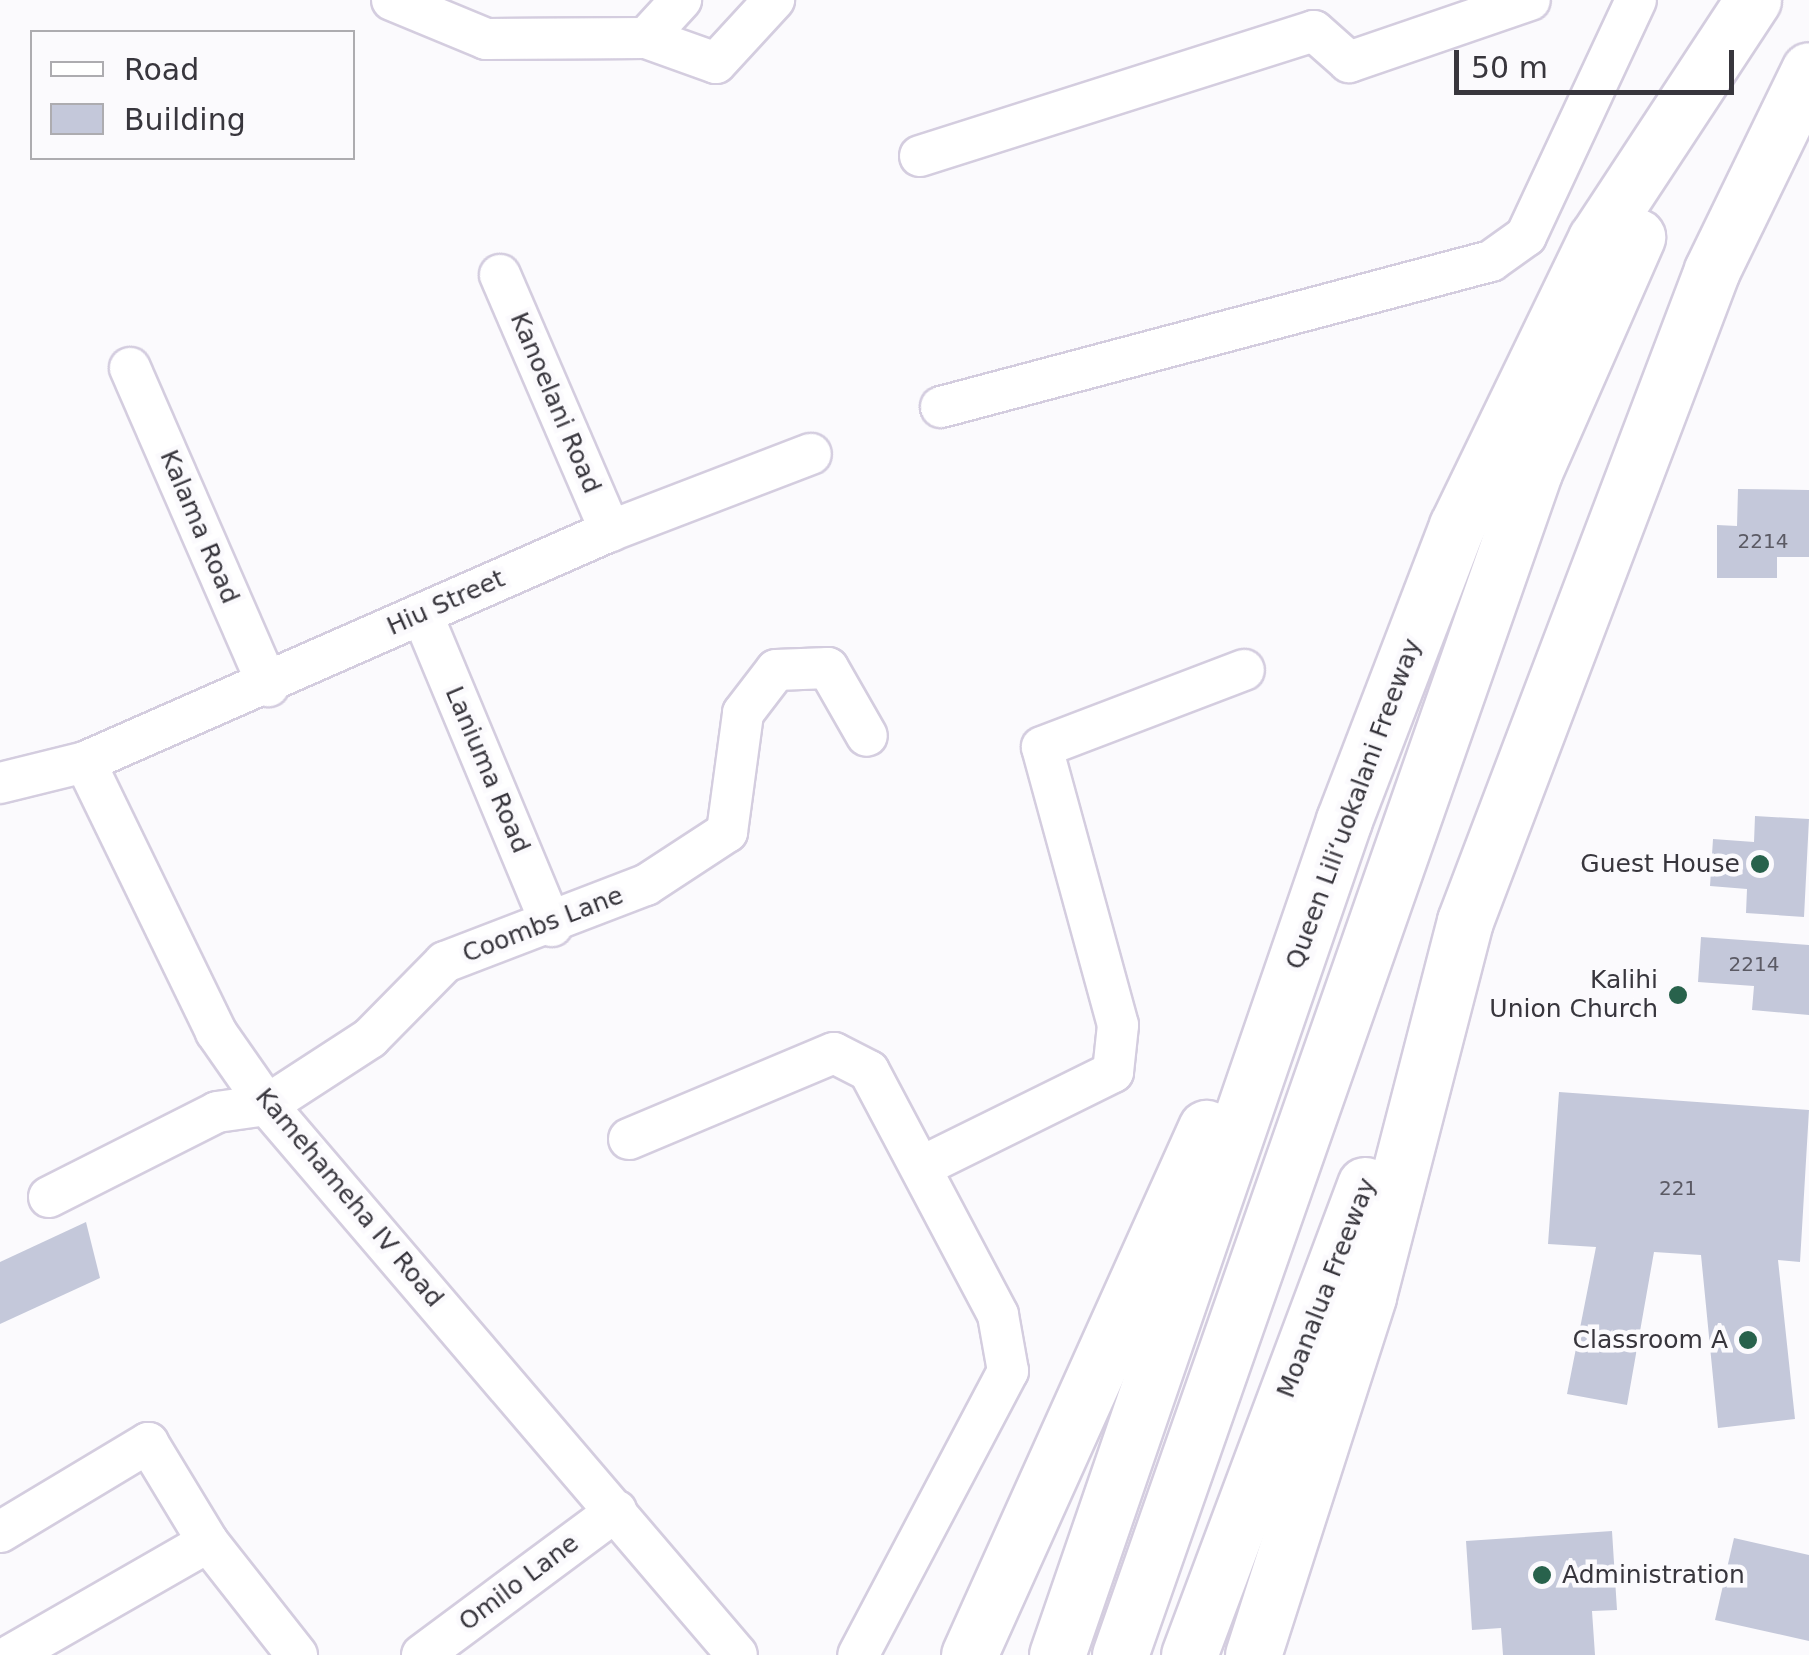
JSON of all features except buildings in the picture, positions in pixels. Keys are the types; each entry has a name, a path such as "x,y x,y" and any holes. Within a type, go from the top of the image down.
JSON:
{"highway":[{"name":"Queen Liliʻuokalani Freeway","path":"1057,1655 1344,820 1457,526 1596,239 1753,0"},
{"path":"1120,1655 1534,472 1644,221 1761,0"},
{"path":"1253,1655 1368,1296 1465,920 1712,270 1809,70"},
{"path":"969,1655 1344,820"},
{"name":"Moanalua Freeway","path":"1188,1655 1465,920"}],"street":[{"path":"392,0 486,39 646,38 716,64 774,0"},
{"path":"646,38 680,0"},
{"path":"920,156 1314,31 1349,62 1530,0"},
{"path":"941,408 1491,261 1526,236 1636,0"},
{"name":"Kanoelani Road","path":"500,275 610,531"},
{"name":"Kalama Road","path":"130,368 268,686"},
{"name":"Hiu Street","path":"86,762 268,686 610,531 811,454"},
{"name":"Laniuma Road","path":"422,614 552,926"},
{"name":"Coombs Lane","path":"49,1197 217,1112 267,1105 370,1038 445,962 552,926 646,885 727,832 743,713 776,670 828,668 867,736"},
{"path":"923,1166 1113,1072 1118,1025 1042,746 1244,670"},
{"path":"0,783 86,762"},
{"name":"Kamehameha IV Road","path":"86,762 216,1032 267,1105 738,1655"},
{"path":"629,1138 834,1053 869,1071 923,1166 998,1315 1008,1370 858,1655"},
{"path":"0,1532 148,1444 208,1542 297,1655"},
{"name":"Omilo Lane","path":"422,1655 616,1511"},
{"path":"11,1655 208,1542"}],"place":[{"name":"Guest House","path":"1760,864"},
{"name":"Kalihi Union Church","path":"1678,995"},
{"name":"Classroom A","path":"1748,1340"},
{"name":"Administration","path":"1542,1575"}]}
